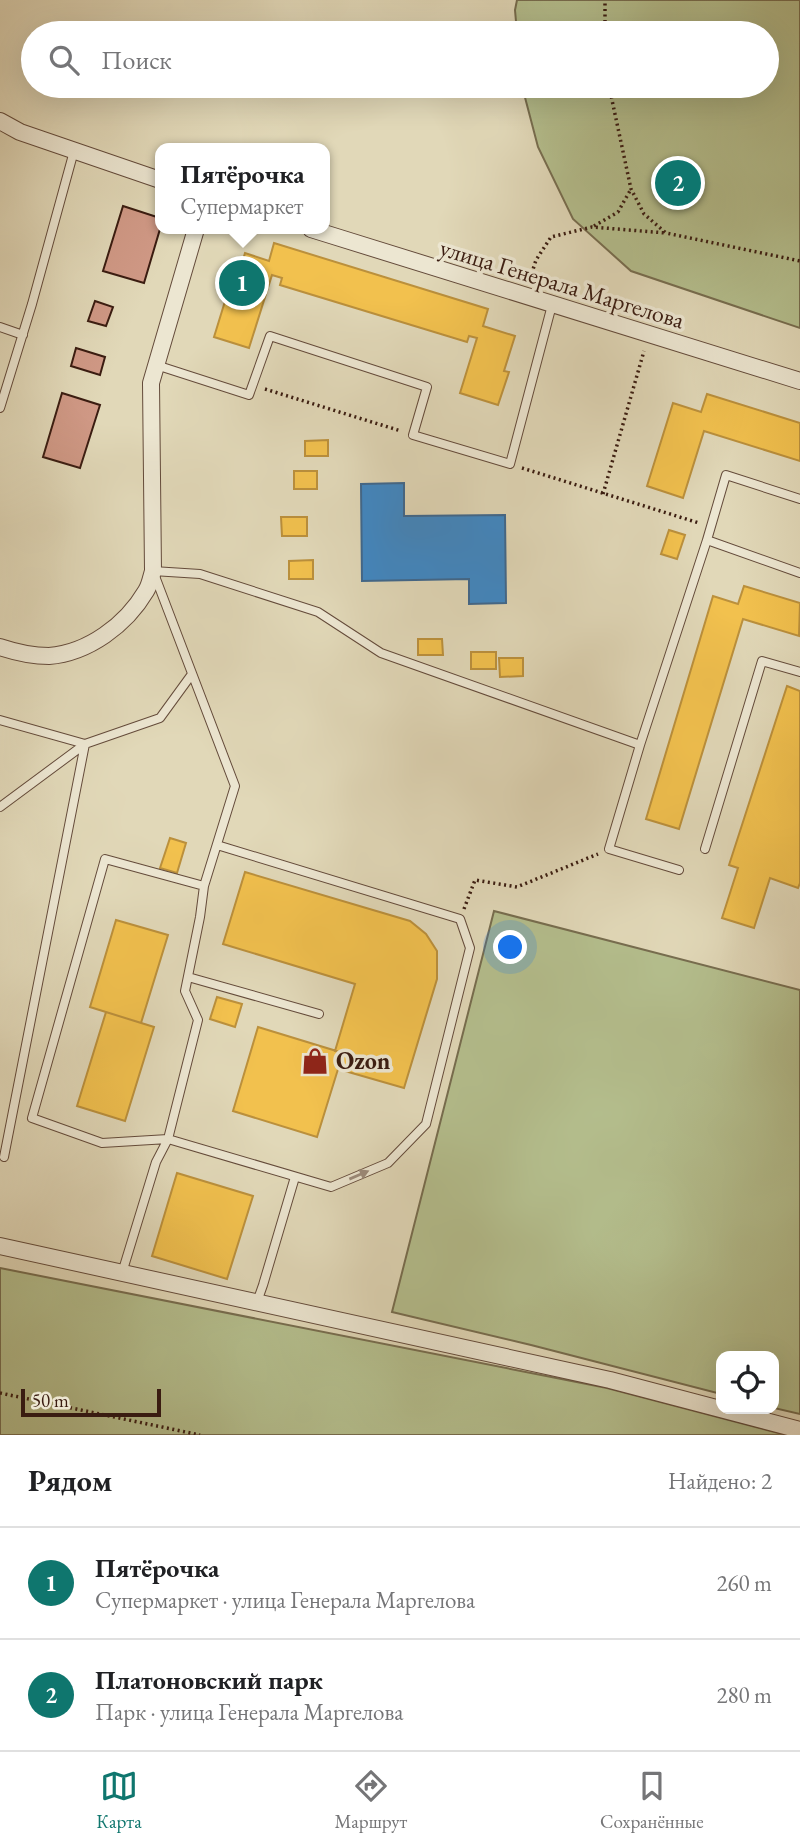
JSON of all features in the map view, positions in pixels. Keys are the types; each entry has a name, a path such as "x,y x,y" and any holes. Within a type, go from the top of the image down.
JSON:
{"street":[{"path":"0,121 20,132 155,178"},
{"path":"0,646 19,653 49,656 86,647 110,633 147,591 153,571 151,383 195,234"},
{"name":"улица Генерала Маргелова","path":"327,234 800,381"},
{"path":"0,1246 610,1380 800,1430"}],"lane":[{"path":"0,408 74,151"},
{"path":"156,365 249,395 270,337 426,387 413,435 510,464 552,305"},
{"path":"0,327 23,335"},
{"path":"679,870 610,849 640,745 726,475 800,499"},
{"path":"707,540 800,573"},
{"path":"122,1273 156,1162 168,1139 198,1020 185,991 204,886 235,786 153,571 200,574 318,612 381,653 640,745"},
{"path":"705,849 762,661 800,672"},
{"path":"0,807 85,744 160,718 192,674"},
{"path":"0,720 85,744"},
{"path":"4,1157 85,744"},
{"path":"0,795 12,798"},
{"path":"204,886 105,859 32,1118 102,1143 168,1139 331,1187 388,1163 426,1124 470,948 460,919 217,845"},
{"path":"188,976 319,1014"},
{"path":"257,1302 295,1177"}],"path":[{"path":"605,0 605,21"},
{"path":"612,98 631,189 644,214 666,233"},
{"path":"527,288 536,260 551,237 592,227 618,212 631,189"},
{"path":"592,227 666,233 800,261"},
{"path":"603,494 649,335"},
{"path":"253,385 413,435"},
{"path":"510,464 711,527"},
{"path":"460,919 475,880 517,887 610,849"},
{"path":"0,1393 200,1435"}],"green space":[{"path":"517,0 800,0 800,328 631,271 573,219 538,147 525,98 779,98 779,21 516,21"},
{"path":"494,911 800,990 800,1414 779,1409 779,1351 716,1351 716,1393 392,1312"},
{"path":"0,1268 607,1388 786,1435 0,1435"}],"building: Жильё":[{"path":"274,243 488,309 483,326 515,336 504,371 509,372 498,405 460,393 477,338 469,336 467,342 280,285 282,278 272,275 249,348 214,337 230,285 235,287 245,253 269,261"},
{"path":"707,394 800,423 800,461 704,431 683,498 647,486 673,403 701,412"},
{"path":"328,440 328,456 305,456 305,441"},
{"path":"294,471 317,471 317,489 294,489"},
{"path":"281,517 307,517 307,536 282,536"},
{"path":"669,530 685,535 677,559 661,554"},
{"path":"313,560 313,579 289,579 289,561"},
{"path":"744,586 800,603 799,636 743,619 679,829 646,819 713,596 738,604"},
{"path":"418,639 442,639 443,655 418,655"},
{"path":"471,652 496,652 496,669 471,669"},
{"path":"499,658 523,658 523,676 500,677"},
{"path":"787,686 800,691 800,883 798,888 770,878 754,928 722,918 738,868 729,865"},
{"path":"170,838 186,843 177,873 160,868"},
{"path":"245,872 410,921 426,934 437,951 437,979 404,1088 338,1069 343,1053 335,1051 355,984 223,944"},
{"path":"116,920 168,935 141,1023 90,1007"},
{"path":"217,997 242,1004 235,1027 210,1019"},
{"path":"106,1012 154,1027 125,1121 77,1106"},
{"path":"258,1027 343,1053 317,1137 233,1111"},
{"path":"177,1173 253,1196 227,1279 152,1256"}],"building: Школы":[{"path":"404,483 404,516 505,515 506,603 469,604 469,579 362,581 361,484"}],"building: Прочее":[{"path":"123,206 155,216 155,234 159,234 144,283 103,271"},
{"path":"95,301 113,307 106,326 88,321"},
{"path":"76,348 105,357 100,375 71,366"},
{"path":"62,393 100,405 80,468 43,457"}],"place":[{"name":"Платоновский парк","path":"678,183"},
{"name":"Пятёрочка","path":"242,283"},
{"name":"Ozon","path":"315,1061"}]}
